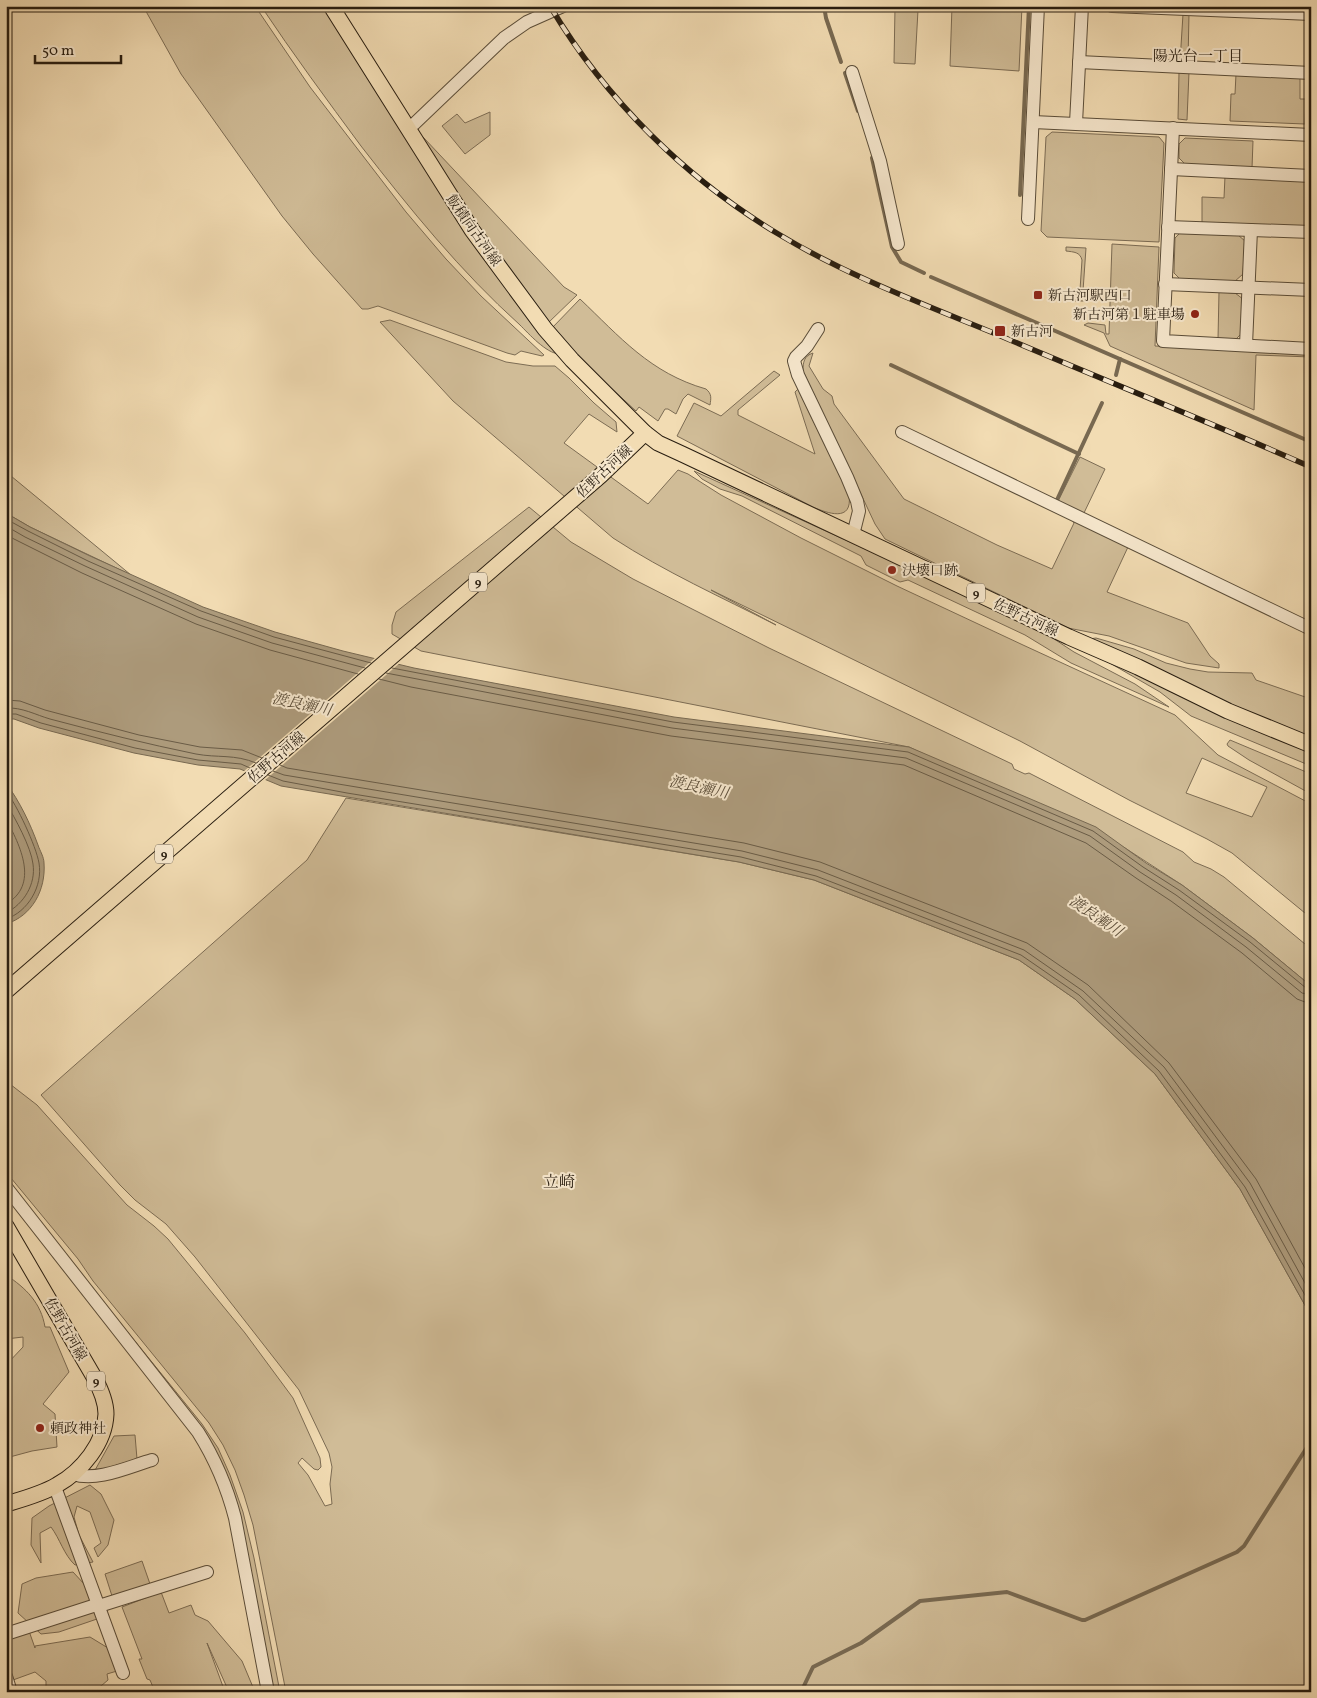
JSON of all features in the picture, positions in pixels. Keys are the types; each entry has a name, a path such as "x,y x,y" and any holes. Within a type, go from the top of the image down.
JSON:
{"main road":[{"name":"飯積向古河線","path":"331,6 472,230 545,329 572,360 644,433"},
{"name":"佐野古河線","path":"6,991 585,489 644,433 658,443 1069,637 1138,667 1228,711 1311,745"},
{"name":"佐野古河線","path":"6,1226 94,1377 104,1402 106,1413 100,1438 84,1464 55,1487 6,1504"}],"street":[{"path":"408,128 504,38 526,22 563,6"},
{"path":"1028,219 1038,6"},
{"path":"1076,123 1082,6"},
{"path":"1112,6 1311,14"},
{"path":"1079,62 1311,73"},
{"path":"852,72 880,161 898,244"},
{"path":"1032,122 1311,135"},
{"path":"1173,128 1163,341 1311,349"},
{"path":"1171,169 1311,176"},
{"path":"1168,226 1311,232"},
{"path":"1246,345 1251,230"},
{"path":"1165,284 1311,290"},
{"path":"818,329 794,361 798,375 858,501 859,511 853,535"},
{"path":"902,432 1311,628"},
{"path":"6,1187 198,1432 212,1456 227,1490 235,1518 268,1692"},
{"path":"73,1474 82,1478 95,1477 152,1460"},
{"path":"55,1487 123,1673"},
{"path":"6,1634 207,1572"},
{"path":"6,1676 11,1692"}],"shaded area":[{"path":"143,6 255,6 310,87 406,212 481,296 544,355 521,351 515,355 507,353 378,306 362,309 282,216 181,74"},
{"path":"261,6 324,6 559,354 543,347 533,338 477,283 436,239 361,146"},
{"path":"952,6 1022,6 1019,71 950,66"},
{"path":"895,8 918,10 915,64 894,63"},
{"path":"1183,14 1189,14 1188,62 1180,62"},
{"path":"1179,72 1189,72 1187,120 1178,119"},
{"path":"1236,74 1300,77 1300,99 1306,99 1305,124 1230,121 1231,94 1235,94"},
{"path":"490,112 490,135 465,154 442,126 457,114 465,123"},
{"path":"1052,132 1159,137 1164,143 1159,242 1047,237 1041,231 1046,137"},
{"path":"423,137 564,287 577,295 548,323 467,209 421,138"},
{"path":"1185,138 1253,141 1252,168 1185,164 1179,158 1179,144"},
{"path":"1225,176 1311,180 1311,228 1202,223 1202,197 1224,198"},
{"path":"1181,232 1238,235 1245,241 1243,274 1234,282 1180,279 1174,273 1175,238"},
{"path":"1112,244 1159,247 1155,346 1311,353 1311,357 1256,355 1254,410 1110,346 1104,333 1084,325 1088,323 1105,325 1106,334 1109,334"},
{"path":"1066,247 1086,248 1083,291 1085,301 1064,301 1064,296 1074,296 1080,290 1082,260 1078,254 1066,251"},
{"path":"1219,292 1235,293 1243,299 1241,334 1235,340 1218,339"},
{"path":"580,299 623,340 652,364 668,374 706,389 711,398 710,405 688,394 683,399 676,414 665,409 658,421 639,407 636,411 588,367 552,328"},
{"path":"390,320 506,362 533,366 555,366 616,422 617,432 589,414 564,443 648,504 678,470 688,474 721,495 801,538 897,586 1175,715 1218,755 1311,804 1311,918 1232,853 1207,839 1129,800 1020,741 711,590 776,625 693,584 613,538 453,401 380,322","holes":["1202,758 1267,787 1252,817 1186,793"]},
{"path":"813,353 809,366 823,389 832,396 834,404 904,499 997,545 1052,569 1074,523 1072,520 1128,547 1107,592 1188,623 1210,656 1219,664 1219,668 1186,663 1109,636 1068,628 885,539 875,524 803,371 805,360"},
{"path":"774,371 780,375 738,410 738,415 815,454 795,392 798,389 849,495 847,510 843,513 825,512 813,507 677,436 694,403 721,416"},
{"path":"1080,457 1105,469 1083,515 1057,503"},
{"path":"6,471 131,575 30,527 6,513"},
{"path":"694,471 1045,633 1074,652 1135,684 1169,707 1071,663 1025,635 908,580 900,582 866,565 861,556 742,496 720,489 702,479"},
{"path":"529,507 571,542 633,579 769,648 1012,764 1014,769 1025,774 1029,773 1183,852 1194,862 1211,869 1224,877 1311,949 1311,986 1253,938 1182,885 1125,848 909,747 421,651 392,634 392,625 396,612"},
{"path":"1096,638 1134,649 1166,663 1190,669 1208,672 1252,673 1256,680 1311,699 1311,737 1218,700 1089,639"},
{"path":"1089,651 1311,751 1311,766 1191,716 1160,692"},
{"path":"1230,740 1311,774 1311,794 1249,760 1228,746 1227,744"},
{"path":"346,798 739,862 814,880 1019,960 1075,999 1155,1074 1240,1189 1311,1316 1311,1692 286,1692 253,1525 235,1470 223,1445 209,1423 6,1172 6,1081 37,1105 127,1205 168,1239 245,1333 293,1398 320,1458 321,1467 318,1470 314,1469 302,1458 298,1463 308,1475 325,1506 332,1504 330,1484 332,1467 329,1453 299,1390 195,1257 166,1224 135,1200 120,1185 41,1095 307,860"},
{"path":"6,1275 20,1285 36,1303 45,1327 50,1327 69,1372 43,1404 55,1414 57,1447 6,1458 6,1365 23,1347 23,1337 6,1339"},
{"path":"113,1314 202,1424 218,1448 230,1475 243,1512 254,1558 280,1692 273,1692 226,1473"},
{"path":"135,1435 137,1459 94,1472 114,1436"},
{"path":"90,1485 101,1494 114,1520 108,1545 98,1557 94,1548 101,1543 90,1512 77,1506 74,1517 79,1535 93,1562 75,1565 68,1557 51,1527 40,1533 41,1563 31,1545 32,1518 49,1506"},
{"path":"142,1561 150,1584 112,1596 105,1574"},
{"path":"73,1572 85,1585 97,1619 59,1632 41,1634 18,1613 22,1584 36,1578"},
{"path":"161,1592 169,1613 191,1605 195,1615 208,1621 242,1661 255,1692 229,1692 207,1643 225,1692 155,1692 150,1680 147,1679 139,1659 142,1659 122,1607"},
{"path":"29,1631 35,1648 35,1646 90,1637 108,1648 117,1671 107,1674 108,1680 90,1692 46,1692 46,1681 35,1672 13,1680 6,1662 6,1639"}],"water":[{"name":"渡良瀬川","path":"6,513 30,527 90,556 203,607 275,632 414,668 674,717 909,747 1096,827 1146,863 1182,885 1253,938 1311,986 1311,1316 1240,1189 1155,1074 1075,999 1019,960 814,880 739,862 281,786 240,769 198,765 134,753 39,728 14,719 6,719"},
{"path":"6,783 32,829 43,858 44,873 43,883 36,901 23,915 6,924"}],"pier":[{"path":"376,657 401,662 264,781 243,772"}],"waterway":[{"path":"824,6 826,18 841,62"},
{"path":"1020,195 1029,6"},
{"path":"845,73 858,111"},
{"path":"872,158 892,247 901,262 924,273"},
{"path":"931,277 1311,442"},
{"path":"1116,375 1120,359"},
{"path":"891,365 1079,454"},
{"path":"1056,502 1102,403"},
{"path":"801,1692 813,1667 861,1643 920,1601 1007,1592 1085,1620 1237,1552 1244,1546 1311,1441"}],"railway":[{"path":"550,6 596,74 651,135 712,189 780,235 832,264 886,289 1311,467"}],"place":[{"name":"新古河駅西口","path":"1038,295"},
{"name":"新古河第１駐車場","path":"1195,314"},
{"name":"新古河","path":"1000,331"},
{"name":"決壊口跡","path":"892,570"},
{"name":"頼政神社","path":"40,1428"}],"district":[{"name":"陽光台一丁目","path":"1198,56"},
{"name":"立崎","path":"559,1181"}]}
